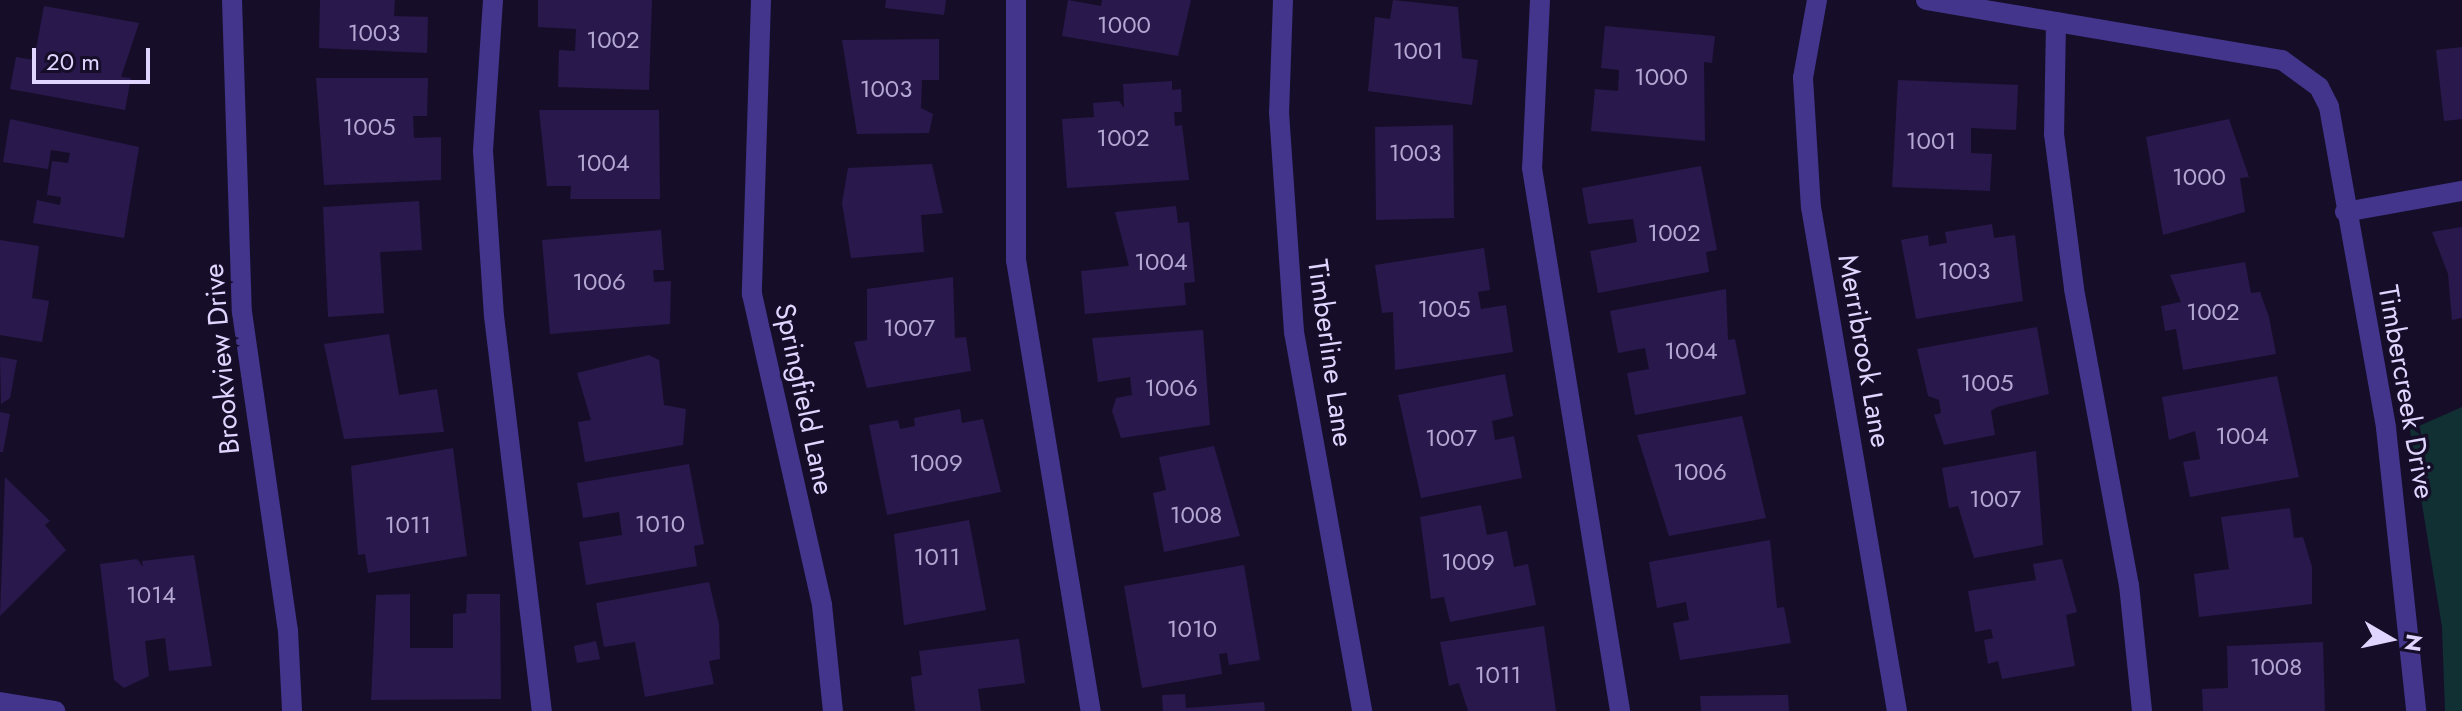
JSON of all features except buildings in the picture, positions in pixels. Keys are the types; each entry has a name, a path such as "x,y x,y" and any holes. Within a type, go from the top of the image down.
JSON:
{"street":[{"name":"Brookview Drive","path":"232,0 242,312 288,631 292,711"},
{"path":"493,0 483,151 494,316 542,711"},
{"name":"Springfield Lane","path":"761,0 752,294 822,605 833,711"},
{"path":"1016,0 1016,260 1091,711"},
{"name":"Timberline Lane","path":"1283,0 1279,112 1294,332 1362,711"},
{"path":"1540,0 1532,168 1620,711"},
{"name":"Merribrook Lane","path":"1817,0 1803,78 1811,207 1897,711"},
{"path":"1926,0 2056,22 2054,134 2074,289 2129,585 2142,711"},
{"name":"Timbercreek Drive","path":"2056,22 2282,60 2319,87 2329,107 2405,555 2416,711"},
{"path":"2345,212 2462,191"},
{"path":"0,702 55,711"}],"green space":[{"path":"2462,407 2462,711 2445,711 2442,627 2410,430"}]}
